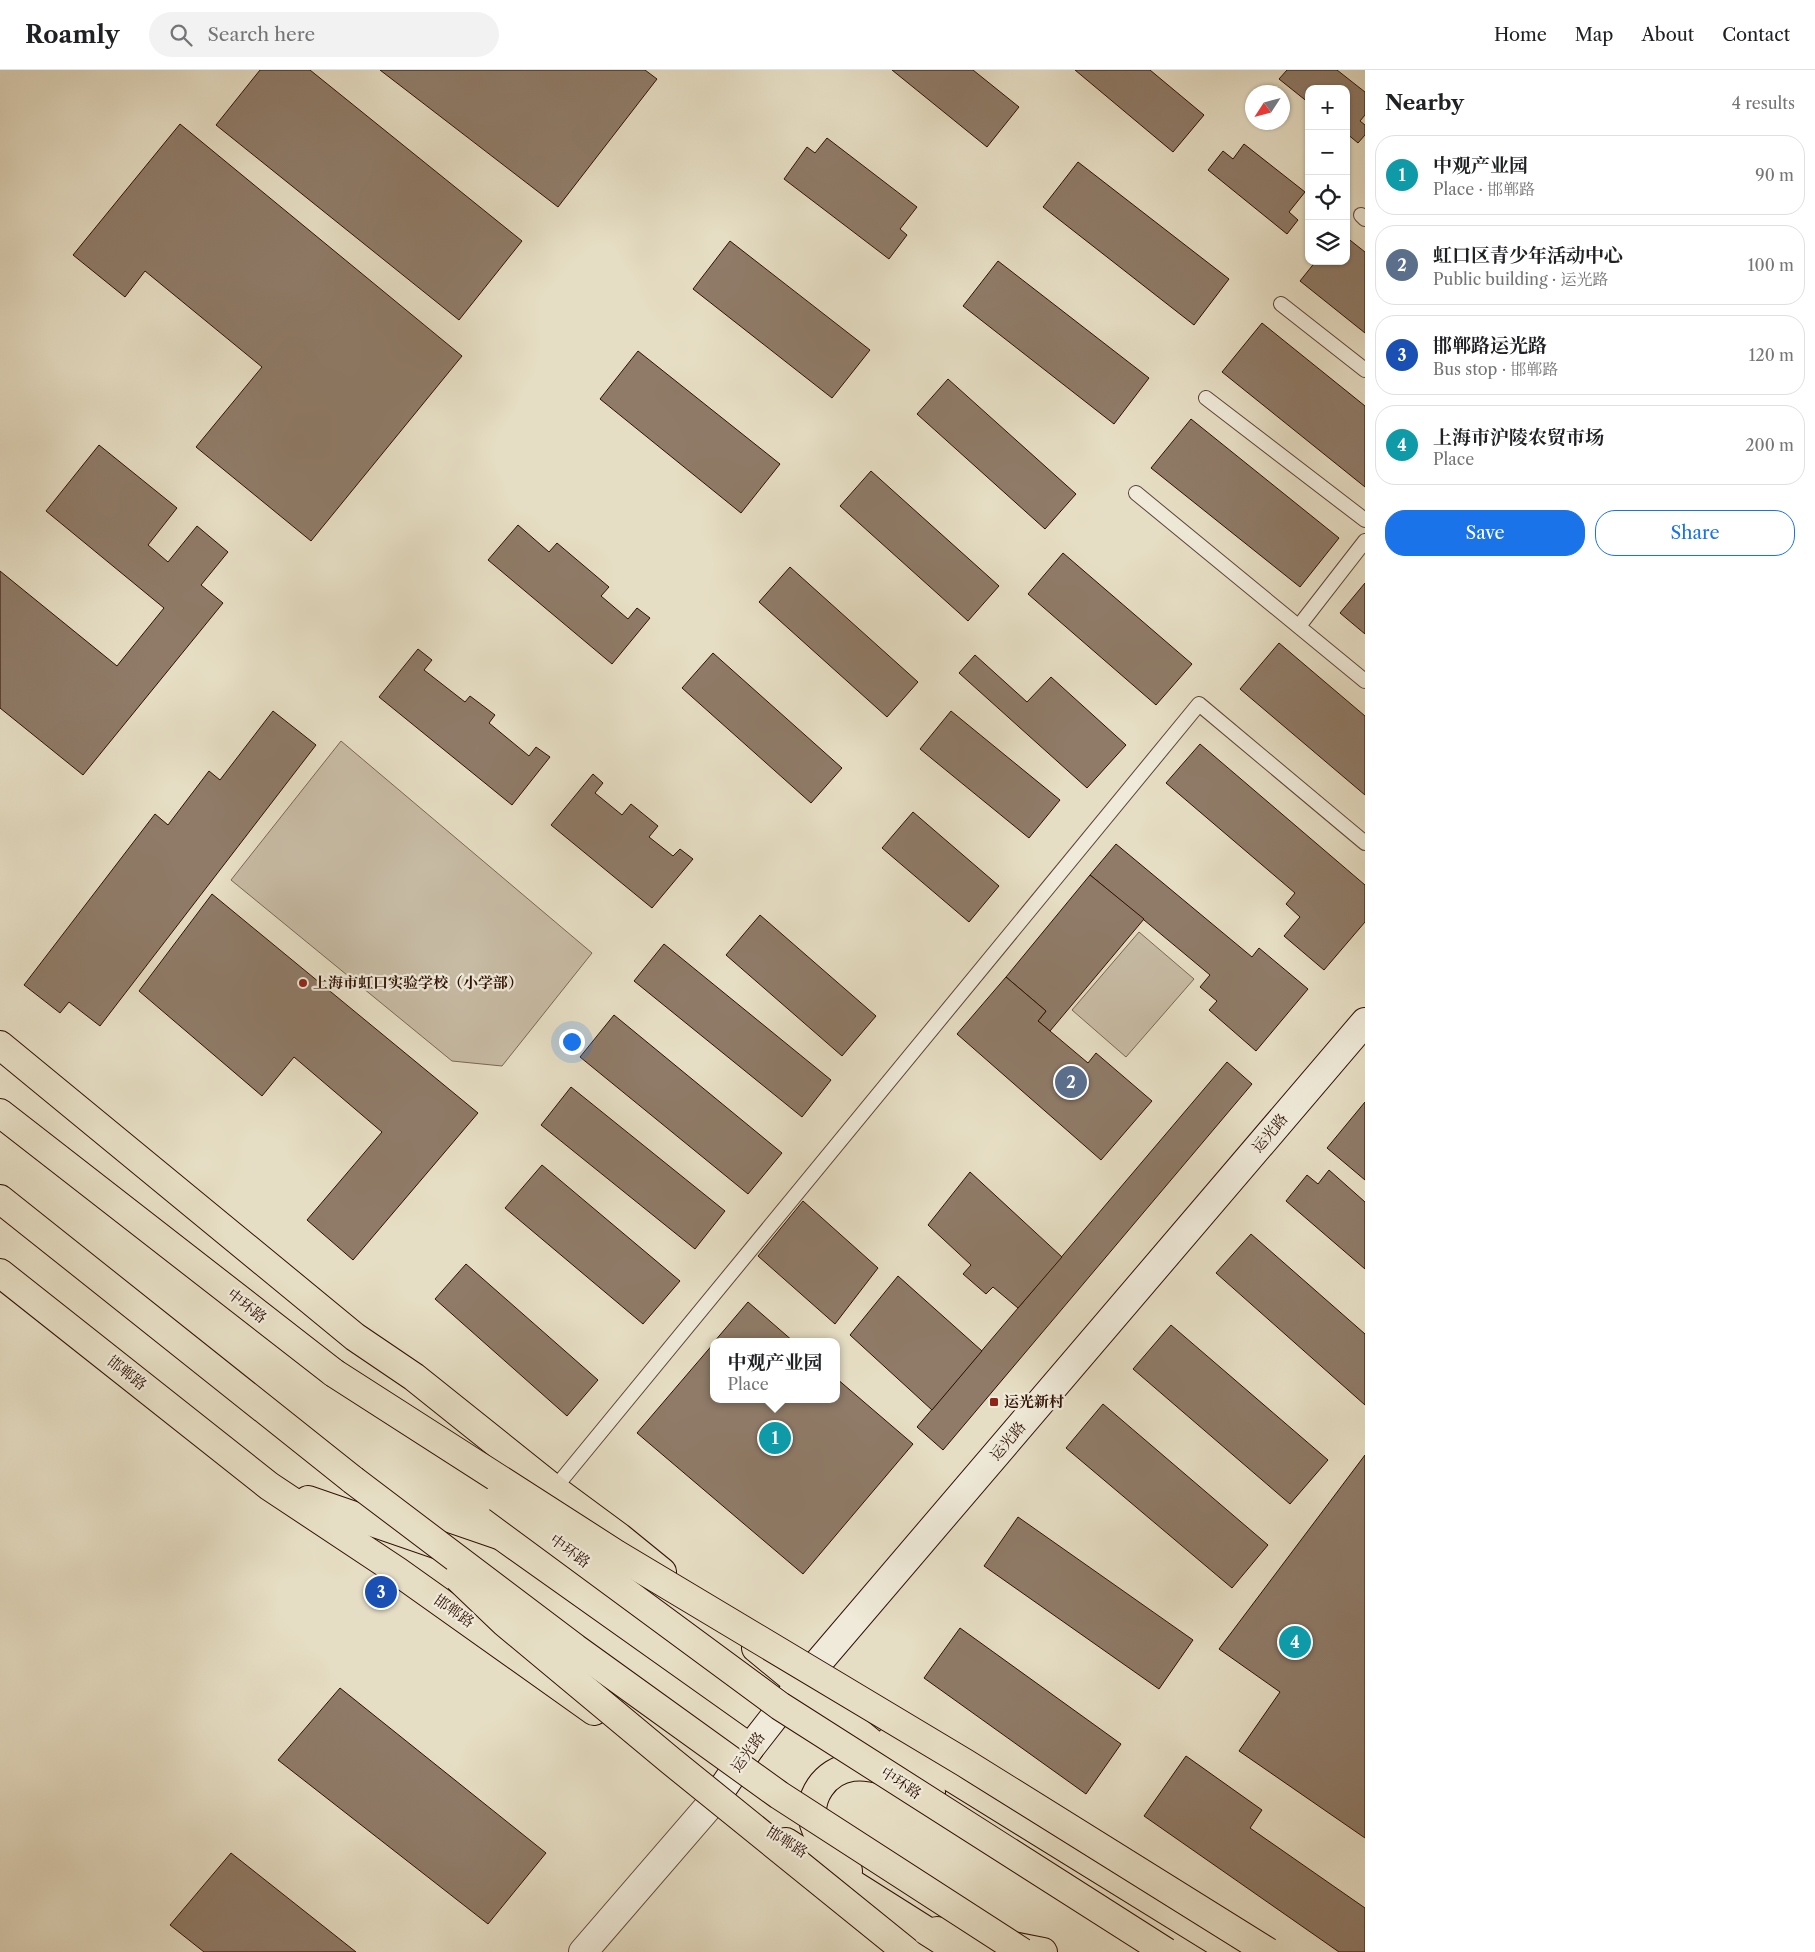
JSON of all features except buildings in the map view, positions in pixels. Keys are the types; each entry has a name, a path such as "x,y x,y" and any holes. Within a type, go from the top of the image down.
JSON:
{"main road":[{"path":"0,1046 355,1337 414,1377 554,1489 619,1537 1052,1890 1153,1952"},
{"name":"中环路","path":"0,1113 334,1373 553,1539 780,1706 1166,1952"},
{"path":"0,1199 353,1480 575,1648 778,1795 1022,1952"},
{"name":"邯郸路","path":"0,1273 269,1486 397,1571 716,1798 960,1952"},
{"path":"334,1373 616,1554 965,1763 1268,1952"},
{"path":"353,1480 504,1622 686,1774 906,1952"},
{"path":"269,1486 488,1562 750,1748"},
{"path":"800,1684 1234,1952"},
{"path":"884,1904 844,1867 821,1840 814,1825 811,1810 813,1798 822,1785 833,1775 851,1767 868,1767 891,1771 913,1781 941,1799"},
{"name":"邯郸路","path":"923,1928 1042,1952"}],"street":[{"name":"运光路","path":"584,1952 716,1798 750,1748 800,1684 1365,1022"}],"lane":[{"path":"1281,304 1365,370"},
{"path":"1206,398 1365,520"},
{"path":"1136,493 1365,680"},
{"path":"1299,626 1365,541"},
{"path":"554,1489 1199,704 1365,843"}],"shaded area":[{"path":"341,741 592,953 502,1066 452,1061 231,880"},
{"path":"1139,932 1194,979 1126,1057 1072,1010"}],"place":[{"name":"上海市虹口实验学校（小学部）","path":"303,983"},
{"name":"虹口区青少年活动中心","path":"1071,1082"},
{"name":"运光新村","path":"994,1402"},
{"name":"中观产业园","path":"775,1438"},
{"name":"邯郸路运光路","path":"381,1592"},
{"name":"上海市沪陵农贸市场","path":"1295,1642"}]}
